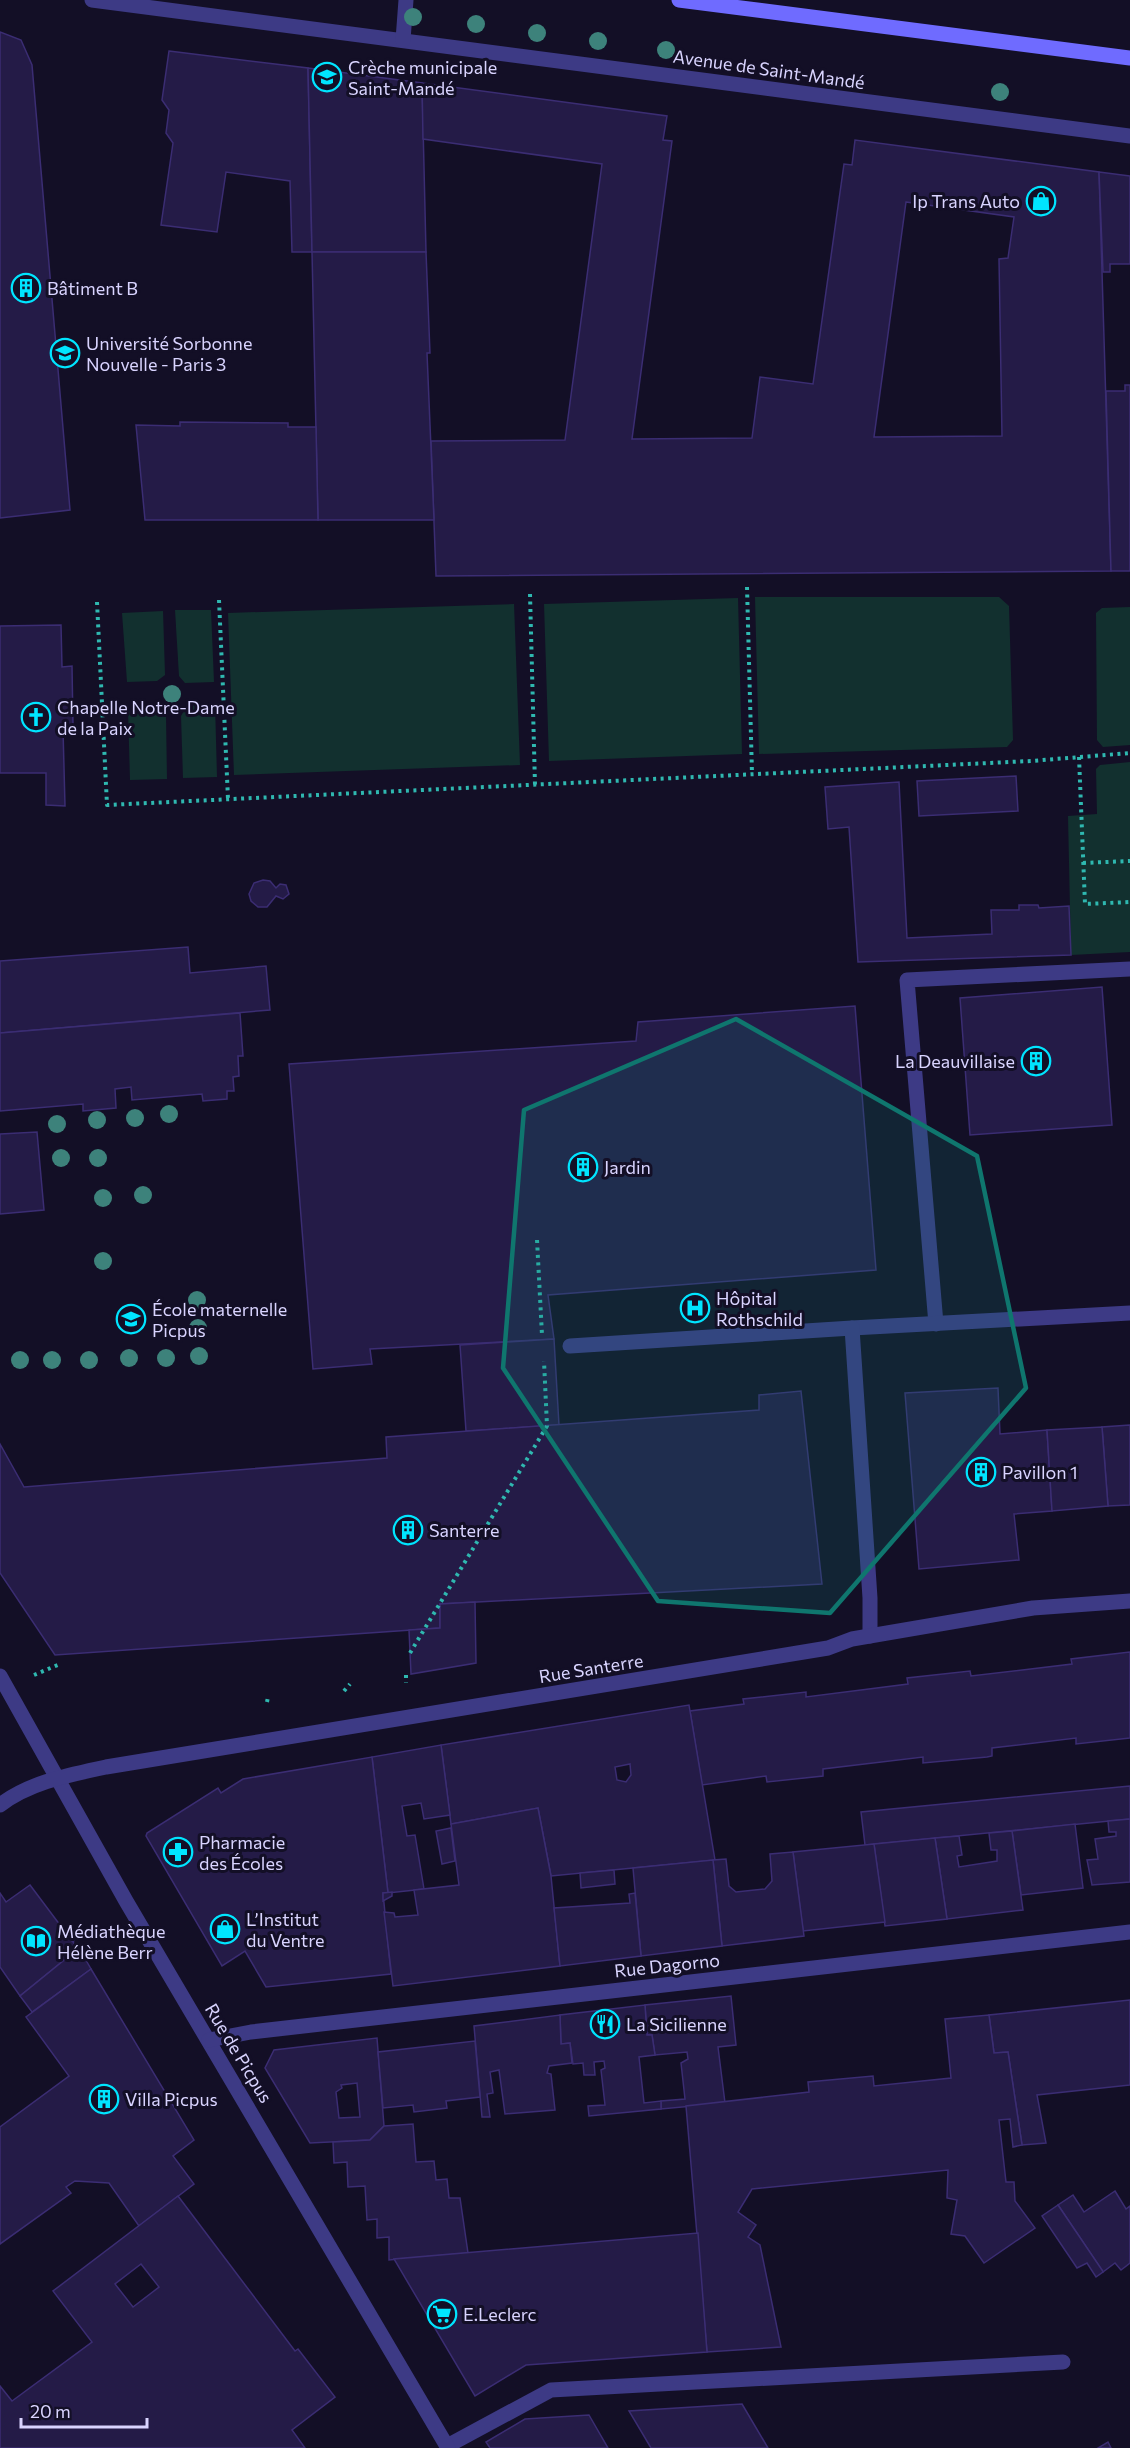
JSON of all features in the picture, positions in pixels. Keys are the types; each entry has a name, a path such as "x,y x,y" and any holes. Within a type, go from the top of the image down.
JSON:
{"street":[{"name":"Avenue de Saint-Mandé","path":"92,0 1130,136"},
{"path":"403,40 406,0"},
{"path":"679,0 1130,58"},
{"path":"936,1324 907,980 1130,969"},
{"path":"570,1346 1130,1313"},
{"path":"852,1328 870,1598 870,1636"},
{"name":"Rue Santerre","path":"0,1805 15,1793 58,1778 106,1767 828,1648 852,1639 1033,1608 1130,1601"},
{"name":"Rue de Picpus","path":"0,1676 126,1901 448,2447"},
{"name":"Rue Dagorno","path":"209,2040 251,2032 1130,1932"},
{"path":"448,2447 551,2390 1063,2362"}],"path":[{"path":"747,587 753,774"},
{"path":"530,594 535,784"},
{"path":"219,600 228,799"},
{"path":"98,602 107,805 753,774 1130,753"},
{"path":"1079,757 1085,904 1130,902"},
{"path":"1083,863 1130,861"},
{"path":"537,1240 542,1338"},
{"path":"410,1653 547,1426 544,1360"},
{"path":"30,1676 60,1664"},
{"path":"406,1675 406,1683"},
{"path":"344,1691 350,1684"}],"highlighted area":[{"path":"736,1019 977,1156 1026,1388 830,1613 658,1601 503,1368 524,1110"}],"green space":[{"path":"755,597 999,597 1009,606 1013,740 1007,747 759,754"},
{"path":"738,598 742,754 549,761 544,604"},
{"path":"514,604 520,765 234,775 228,613"},
{"path":"1130,607 1130,745 1103,747 1097,740 1096,613 1102,608"},
{"path":"175,610 211,610 214,682 185,683 179,676"},
{"path":"163,611 165,675 157,681 127,682 122,613"},
{"path":"215,703 217,777 183,778 181,716 187,706"},
{"path":"128,710 160,710 166,717 167,779 130,780"},
{"path":"1130,762 1130,952 1071,955 1068,816 1097,814 1096,769 1100,765"}],"building":[{"name":"Bâtiment B","path":"0,32 21,40 32,65 70,510 0,518"},
{"path":"169,51 308,68 312,252 292,252 290,181 226,172 217,232 161,225 173,143 166,133 169,110 162,100"},
{"path":"308,68 422,83 426,252 312,252"},
{"path":"422,83 667,116 663,140 672,141 632,439 752,438 760,377 813,384 844,164 852,165 855,140 1099,172 1111,571 436,576 431,441 565,440 602,164 423,139","holes":["906,202 1014,217 1008,258 999,259 1002,436 874,437"]},
{"path":"1099,172 1130,176 1130,264 1110,264 1110,272 1103,272"},
{"path":"312,252 426,252 430,353 427,353 434,520 318,520"},
{"path":"1125,385 1130,385 1130,571 1111,571 1106,391 1125,391"},
{"path":"180,422 288,423 288,427 316,427 318,520 145,520 136,425 180,426"},
{"name":"Chapelle Notre-Dame de la Paix","path":"61,625 62,667 72,666 73,729 63,729 65,806 46,805 46,773 0,773 0,626"},
{"path":"1016,776 1018,811 919,816 917,781"},
{"path":"899,782 907,938 992,934 991,910 1019,910 1019,905 1038,905 1039,908 1069,906 1071,955 858,962 849,827 828,829 825,787"},
{"path":"263,880 270,881 276,888 280,884 286,885 289,894 283,899 276,896 267,907 258,907 251,901 249,894 254,883"},
{"path":"188,947 190,973 266,966 270,1010 0,1033 0,961"},
{"name":"La Deauvillaise","path":"1102,987 1112,1125 970,1135 960,998"},
{"name":"Jardin","path":"855,1006 876,1270 548,1295 554,1339 370,1349 372,1364 313,1369 289,1064 636,1041 638,1022"},
{"path":"240,1013 243,1056 238,1056 239,1076 233,1077 234,1091 227,1091 227,1099 203,1101 202,1094 132,1100 131,1087 115,1089 116,1108 83,1111 83,1104 0,1111 0,1033"},
{"path":"37,1132 44,1210 0,1214 0,1134"},
{"path":"554,1339 559,1425 466,1431 460,1345"},
{"name":"Pavillon 1","path":"998,1388 1000,1434 1047,1430 1052,1511 1014,1514 1019,1560 919,1569 905,1393"},
{"name":"Santerre","path":"801,1391 822,1584 440,1604 440,1628 55,1655 0,1573 0,1444 24,1487 387,1458 386,1437 759,1410 759,1395"},
{"path":"1130,1425 1130,1505 1108,1506 1102,1427"},
{"path":"1102,1427 1108,1506 1052,1511 1047,1430"},
{"path":"475,1602 476,1663 411,1674 409,1630 440,1628 440,1604"},
{"path":"1130,1652 1130,1738 1076,1744 1076,1738 992,1748 992,1756 987,1757 923,1763 923,1757 823,1769 823,1776 767,1782 766,1776 702,1785 690,1711 744,1704 743,1699 806,1692 806,1697 908,1684 907,1678 970,1671 971,1676 1072,1664 1071,1659"},
{"path":"689,1705 715,1860 551,1876 538,1808 451,1824 441,1745","holes":["630,1764 631,1775 626,1782 617,1780 615,1767"]},
{"path":"441,1745 450,1815 424,1819 421,1803 402,1806 407,1836 415,1835 424,1889 388,1893 372,1757"},
{"path":"372,1757 388,1893 383,1893 391,1974 266,1987 245,1951 222,1966 146,1836 147,1833 218,1788 221,1793 243,1779"},
{"path":"1130,1786 1130,1819 865,1845 861,1812"},
{"path":"538,1808 551,1876 560,1966 393,1986 384,1912 394,1913 395,1917 418,1915 414,1890 459,1885 451,1824"},
{"path":"1130,1819 1130,1882 1092,1885 1087,1860 1098,1859 1095,1839 1116,1836 1116,1832 1109,1832 1108,1821"},
{"path":"1075,1824 1083,1888 1021,1895 1012,1831"},
{"path":"451,1828 455,1861 442,1864 436,1831"},
{"path":"1012,1831 1023,1910 947,1919 935,1838 959,1836 962,1855 957,1856 959,1867 997,1861 997,1850 991,1850 989,1833"},
{"path":"935,1838 947,1919 885,1926 874,1844"},
{"path":"874,1844 885,1922 803,1931 793,1852"},
{"path":"793,1852 804,1936 722,1946 713,1860 726,1859 729,1886 736,1892 765,1889 772,1881 770,1854"},
{"path":"713,1860 722,1946 641,1956 633,1868"},
{"path":"614,1870 615,1884 581,1888 580,1873"},
{"name":"Médiathèque Hélène Berr","path":"30,1885 72,1941 75,1939 73,1942 78,1949 20,1996 0,1967 0,1893 6,1902"},
{"path":"392,1892 392,1896 383,1901 383,1893"},
{"path":"635,1893 641,1956 560,1966 554,1908 630,1903 629,1894"},
{"path":"79,1948 91,1969 32,2012 20,1996"},
{"name":"Villa Picpus","path":"91,1969 194,2140 173,2156 194,2184 139,2226 109,2183 75,2181 66,2187 71,2193 0,2244 0,2127 69,2076 26,2017"},
{"path":"731,1996 736,2045 718,2047 725,2103 661,2109 661,2101 685,2099 681,2063 688,2059 687,2052 655,2055 652,2035 647,2035 645,2005"},
{"path":"1130,2000 1130,2085 1037,2095 1046,2143 1022,2145 1008,2052 994,2053 989,2015"},
{"path":"645,2005 647,2035 652,2035 655,2055 639,2057 644,2103 661,2101 661,2109 589,2116 588,2106 605,2105 601,2070 605,2068 604,2061 594,2062 595,2075 584,2075 583,2063 573,2064 570,2043 561,2044 560,2015"},
{"path":"560,2015 561,2044 570,2043 572,2063 549,2066 547,2073 551,2074 555,2110 505,2114 499,2070 490,2072 493,2093 487,2094 490,2117 482,2117 474,2026"},
{"path":"989,2015 994,2053 1008,2052 1022,2145 1013,2147 1010,2119 999,2120 1006,2182 1014,2182 1015,2201 1035,2228 984,2263 965,2236 951,2234 957,2200 947,2198 948,2170 752,2189 738,2212 756,2225 748,2237 760,2245 781,2347 707,2352 686,2106 809,2092 808,2082 873,2076 874,2086 951,2078 945,2019"},
{"path":"377,2038 384,2126 370,2140 310,2143 265,2068 274,2050","holes":["357,2083 360,2117 339,2118 336,2092 342,2088 341,2085"]},
{"path":"475,2041 480,2097 446,2101 447,2108 414,2112 413,2105 383,2108 378,2052"},
{"path":"413,2124 416,2162 434,2161 436,2180 447,2179 449,2198 460,2198 468,2253 389,2260 389,2237 377,2238 377,2219 367,2220 365,2186 348,2187 347,2162 334,2163 333,2142 370,2140 384,2126"},
{"path":"1115,2191 1126,2209 1130,2206 1130,2263 1121,2270 1115,2263 1103,2272 1058,2205 1073,2195 1084,2212"},
{"path":"178,2196 295,2351 298,2349 335,2397 292,2430 305,2448 0,2448 0,2386 12,2401 92,2342 53,2291","holes":["141,2264 159,2287 133,2307 115,2284"]},
{"path":"1058,2205 1102,2270 1103,2272 1096,2277 1087,2263 1077,2268 1042,2216"},
{"path":"698,2233 707,2352 526,2365 475,2396 394,2259"},
{"path":"742,2404 768,2448 651,2448 629,2411"},
{"path":"589,2415 608,2448 490,2448 486,2442 525,2419"},
{"path":"1108,2442 1111,2448 1098,2448"}],"place":[{"name":"Crèche municipale Saint-Mandé","path":"327,77"},
{"name":"Ip Trans Auto","path":"1041,201"},
{"name":"Bâtiment B","path":"26,288"},
{"name":"Université Sorbonne Nouvelle - Paris 3","path":"65,353"},
{"name":"Chapelle Notre-Dame de la Paix","path":"36,717"},
{"name":"La Deauvillaise","path":"1036,1061"},
{"name":"Jardin","path":"583,1167"},
{"name":"Hôpital Rothschild","path":"695,1308"},
{"name":"École maternelle Picpus","path":"131,1319"},
{"name":"Pavillon 1","path":"981,1472"},
{"name":"Santerre","path":"408,1530"},
{"name":"Pharmacie des Écoles","path":"178,1852"},
{"name":"L’Institut du Ventre","path":"225,1929"},
{"name":"Médiathèque Hélène Berr","path":"36,1941"},
{"name":"La Sicilienne","path":"605,2024"},
{"name":"Villa Picpus","path":"104,2099"},
{"name":"E.Leclerc","path":"442,2314"}]}
